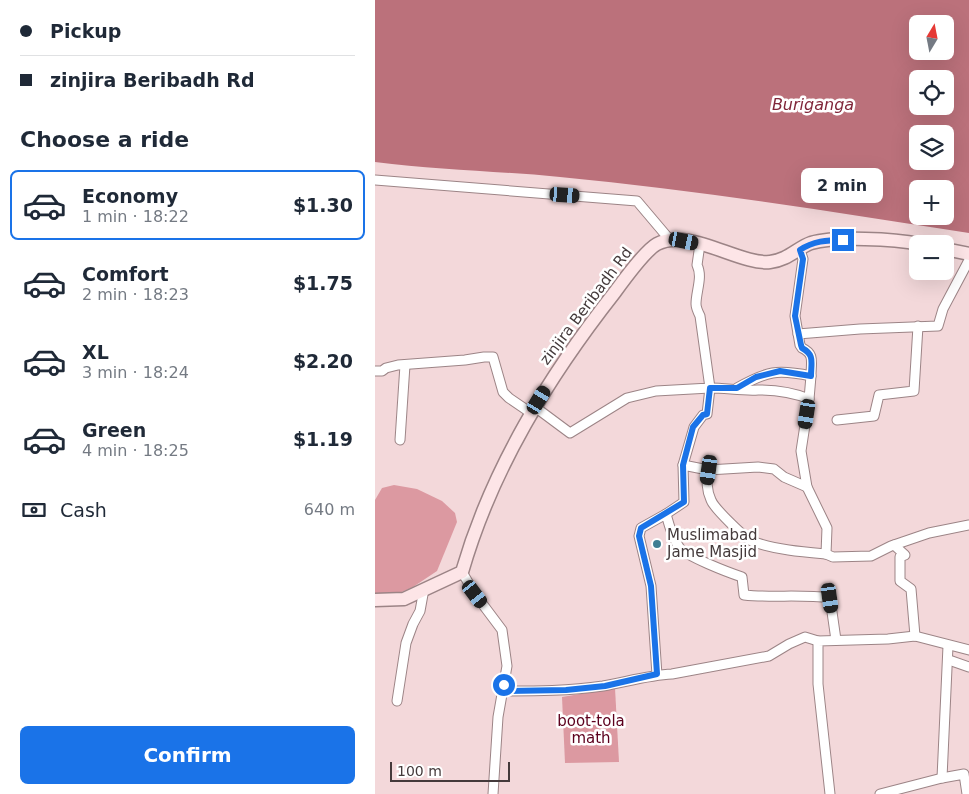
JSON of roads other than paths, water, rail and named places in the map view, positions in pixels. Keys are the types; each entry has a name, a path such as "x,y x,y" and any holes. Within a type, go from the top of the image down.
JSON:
{"street":[{"path":"375,180 637,201 670,240 717,248 755,261 767,262 786,257 809,244 828,240 886,240 909,243"},
{"name":"zinjira Beribadh Rd","path":"457,574 516,440 557,370 627,275 657,244 670,240"},
{"path":"657,674 651,586 639,536 641,528 684,502 683,465 693,427 703,415 707,414 710,388 700,316 696,306 699,286 699,268 697,265 700,244"},
{"path":"800,250 803,259 795,316 802,348 811,355 809,399 801,451 807,487 827,528 826,554"},
{"path":"954,251 969,254"},
{"path":"798,334 936,326 939,324 943,309 969,260"},
{"path":"837,420 874,416 879,395 914,391 918,326"},
{"path":"375,371 405,365 465,360 484,356 493,357 503,392 509,398 533,410 570,433 627,398 656,392 710,388 767,389 793,392 809,399"},
{"path":"399,440 405,365"},
{"path":"737,388 756,377 780,371 811,376"},
{"path":"683,465 709,470 758,467 774,469 784,477 807,487"},
{"path":"709,470 706,486 711,502 752,542 802,552 826,554 833,557 871,556 894,545 929,533 969,525"},
{"path":"665,514 680,548 702,560 742,577 744,595 816,596 830,598 836,640"},
{"path":"894,545 905,555 900,558 900,581 911,589 915,636"},
{"path":"375,600 404,599 457,574 475,594 502,630 507,666 498,718 493,794"},
{"path":"397,701 407,643 413,624 420,611 424,589"},
{"path":"502,691 566,690 605,686 657,674 672,674 769,656 805,637 818,641 888,639 915,636 969,650"},
{"path":"818,641 818,684 830,794"},
{"path":"942,778 949,660 948,646"},
{"path":"949,660 969,667"},
{"path":"880,794 964,774 967,794"}],"water":[{"name":"Buriganga","path":"375,0 969,0 969,233 916,225 954,225 954,180 909,180 909,224 663,188 560,177 375,162"}],"place":[{"name":"Muslimabad Jame Masjid","path":"657,544"}],"park label":[{"name":"boot-tola math","path":"591,730"}]}
